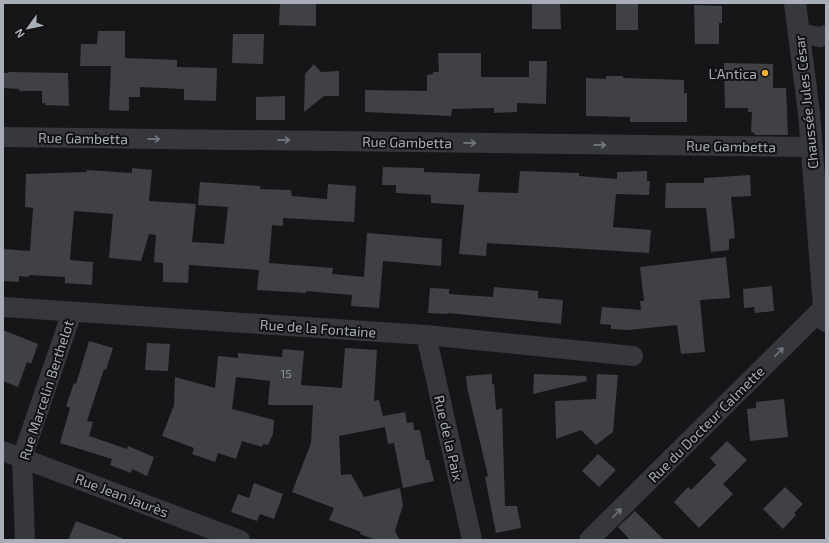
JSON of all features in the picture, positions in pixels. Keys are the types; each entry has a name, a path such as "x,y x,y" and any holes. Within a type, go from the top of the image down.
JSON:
{"street":[{"name":"Chaussée Jules César","path":"795,3 809,112 825,314"},
{"path":"799,33 820,37 826,35"},
{"name":"Rue Gambetta","path":"3,137 811,147"},
{"name":"Rue de la Fontaine","path":"3,307 426,336 633,356"},
{"name":"Rue Marcelin Berthelot","path":"24,540 22,458 72,312"},
{"name":"Rue du Docteur Calmette","path":"589,540 825,314"},
{"name":"Rue de la Paix","path":"426,336 472,540"},
{"name":"Rue Jean Jaurès","path":"3,451 240,540"}],"building":[{"path":"280,3 316,3 316,26 279,25"},
{"path":"532,3 560,3 561,29 532,29"},
{"path":"616,4 638,4 638,30 616,30"},
{"path":"694,5 722,6 722,23 719,23 719,44 695,44"},
{"path":"98,31 125,31 125,58 177,60 177,67 217,68 216,101 184,100 184,89 140,87 140,97 129,97 129,111 109,110 111,66 80,66 81,44 97,44"},
{"path":"233,34 264,34 263,64 232,63"},
{"path":"438,53 481,53 481,77 529,77 529,61 547,61 546,104 517,103 517,112 494,113 494,108 452,109 451,116 365,112 365,90 427,91 427,75 433,74 433,72 439,72"},
{"path":"724,63 773,64 773,88 786,88 788,135 756,135 751,131 752,112 748,112 748,108 725,108"},
{"path":"314,64 321,72 339,71 339,96 324,96 304,112 305,74"},
{"path":"3,73 68,73 69,106 45,105 45,103 42,103 42,91 19,91 20,89 3,88"},
{"path":"606,76 684,80 684,93 687,93 687,122 630,122 630,117 586,116 586,78 606,79"},
{"path":"285,96 285,120 256,120 256,97"},
{"path":"383,167 424,168 424,172 480,174 478,192 518,193 520,171 579,173 579,176 617,179 617,172 647,171 647,181 650,181 649,195 616,194 613,227 651,230 649,253 487,243 486,256 459,254 464,205 431,203 431,195 396,193 396,185 382,185"},
{"path":"132,168 152,170 149,201 196,204 192,242 224,244 228,207 198,205 200,182 260,186 260,189 291,190 292,196 327,199 328,184 356,186 354,222 283,218 283,226 272,225 269,263 333,268 332,274 364,277 367,233 442,239 441,266 383,261 379,308 351,306 352,295 306,291 306,293 257,290 259,270 189,265 188,283 163,282 163,263 154,262 156,235 149,234 141,261 109,258 113,214 74,211 70,260 93,262 92,285 65,283 65,277 29,275 29,277 19,276 19,282 3,281 3,249 30,251 33,208 25,207 26,174 87,172 87,170 132,173"},
{"path":"750,175 751,196 731,197 735,238 729,239 729,250 711,252 706,208 665,208 666,183 704,183 704,178"},
{"path":"726,257 730,298 700,300 705,352 681,354 677,325 628,330 611,329 611,325 600,324 602,307 641,310 640,301 644,301 640,267"},
{"path":"772,286 774,311 755,313 754,307 744,308 743,289"},
{"path":"494,287 538,291 538,298 563,300 561,324 448,313 428,313 430,288 449,289 449,294 493,297"},
{"path":"3,330 38,344 31,364 27,362 18,387 3,381"},
{"path":"89,341 113,348 106,370 104,369 87,421 93,422 89,436 127,449 128,446 154,457 147,476 132,469 131,473 110,465 112,459 60,443 70,408 66,406 74,383 76,384"},
{"path":"147,343 170,344 168,371 145,370"},
{"path":"345,348 377,350 374,401 379,400 383,416 405,412 407,423 413,422 414,430 420,430 426,460 429,460 434,481 403,488 394,443 388,444 385,427 339,436 341,475 351,474 364,497 400,488 403,505 395,531 400,540 376,540 360,534 361,532 329,520 334,508 292,492 311,443 313,405 268,405 270,381 236,377 232,409 274,420 273,434 268,445 263,444 262,447 242,441 236,459 218,453 215,462 192,454 194,448 162,436 174,405 175,377 215,388 218,356 238,358 238,353 282,357 283,349 304,351 301,385 342,388"},
{"path":"492,374 492,385 494,384 496,410 502,408 505,506 517,506 521,528 496,533 485,477 488,476 467,387 466,376"},
{"path":"534,374 586,376 587,381 533,394"},
{"path":"597,374 618,375 613,432 596,445 581,430 556,439 555,401 596,399"},
{"path":"784,399 788,437 750,441 747,409 756,408 756,402"},
{"path":"727,441 747,460 723,484 733,494 699,528 674,502 688,487 691,490 716,465 710,458"},
{"path":"598,454 616,470 599,487 582,471"},
{"path":"254,483 283,494 274,519 260,514 257,521 231,512 238,494 249,498"},
{"path":"785,487 803,504 794,513 796,515 783,529 763,509"},
{"path":"635,511 664,540 630,540 618,527"},
{"path":"76,521 122,538 122,540 68,540"}],"place":[{"name":"L'Antica","path":"765,73"}]}
